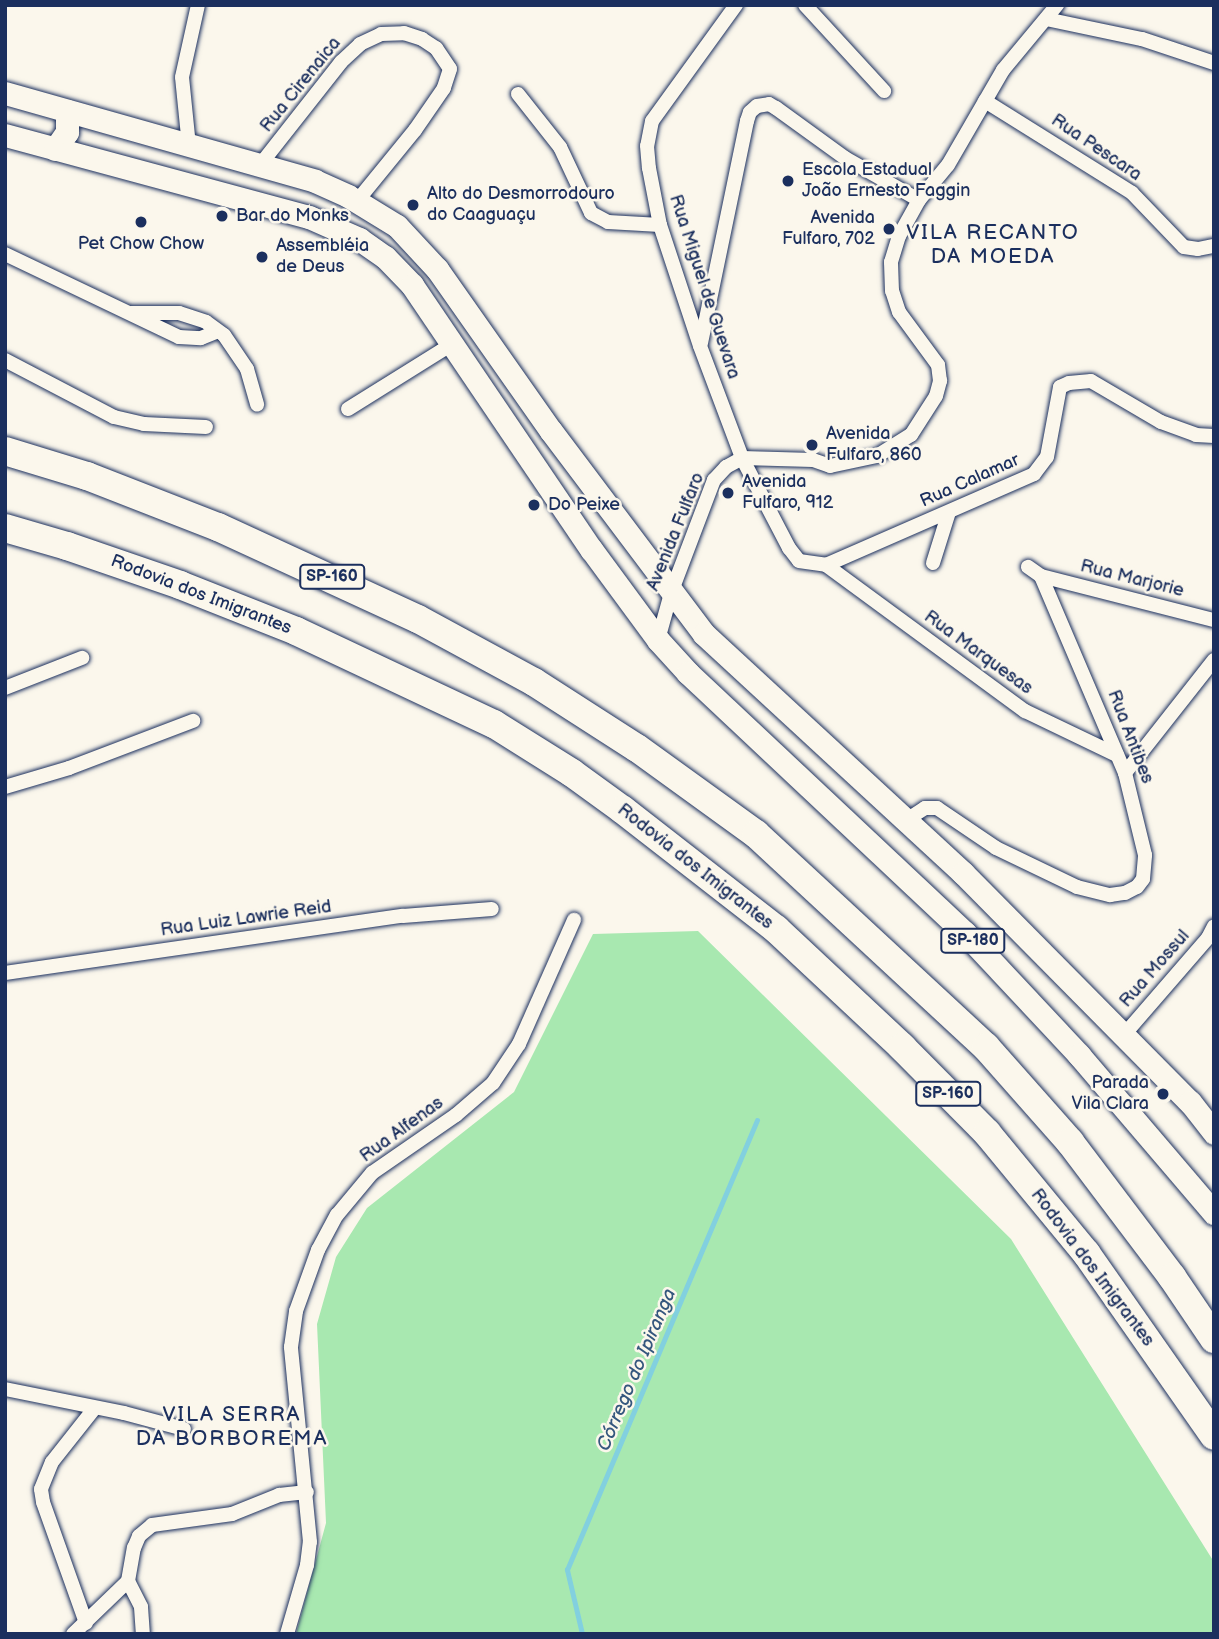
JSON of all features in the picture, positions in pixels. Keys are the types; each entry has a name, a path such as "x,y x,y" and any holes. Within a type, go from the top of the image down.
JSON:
{"highway":[{"name":"SP-160","path":"5,452 87,476 218,527 418,619 534,682 637,747 756,834 986,1047 1069,1142 1172,1277 1214,1339"},
{"name":"Rodovia dos Imigrantes","path":"5,528 180,585 296,631 494,724 572,773 622,810 776,929 902,1047 986,1133 1086,1253 1214,1436"}],"main road":[{"path":"5,93 315,181 357,201 397,226 437,269 671,593 727,657 908,819 1189,1102 1214,1133"},
{"path":"55,149 67,132 67,111"},
{"name":"SP-180","path":"5,135 309,217 359,239 385,257 412,285 592,549 658,640 688,673 965,933 1079,1055 1214,1213"}],"street":[{"path":"189,146 182,77 198,5"},
{"name":"Rua Miguel de Guevara","path":"736,5 652,121 647,146 660,225 700,346 742,458 789,548 799,561 826,565"},
{"path":"805,5 884,91"},
{"path":"742,458 813,460 830,466 848,464 877,456 911,435 936,396 940,381 938,365 899,312 890,276 899,236 919,200 948,165 1003,70 1057,5"},
{"path":"1046,19 1142,39 1214,63"},
{"name":"Rua Cirenaica","path":"260,165 341,62 360,44 381,34 404,33 422,39 436,48 450,69 444,88 415,130 357,201"},
{"path":"518,94 560,147 586,203 597,218 608,222 660,225"},
{"name":"Rua Pescara","path":"985,101 1132,193 1184,247 1198,249 1214,246"},
{"path":"700,346 747,121 750,112 757,106 769,104 776,108 845,158 919,200"},
{"path":"5,254 185,339 218,331"},
{"path":"131,313 179,313 206,322 218,331 247,369 257,405"},
{"path":"348,410 452,344"},
{"path":"5,360 114,416 144,424 206,427"},
{"name":"Rua Calamar","path":"826,565 1026,479 1041,468 1047,457 1060,387 1069,383 1091,381 1161,422 1196,435 1214,436"},
{"name":"Avenida Fulfaro","path":"658,640 671,593 714,480 726,467 742,458"},
{"path":"933,563 949,512"},
{"name":"Rua Marquesas","path":"826,565 1026,711 1117,755"},
{"name":"Rua Antibes","path":"908,819 925,808 937,808 996,848 1036,870 1077,887 1110,895 1125,894 1137,887 1146,869 1125,773 1041,576 1028,566"},
{"name":"Rua Marjorie","path":"1041,576 1214,620"},
{"path":"5,688 82,658"},
{"path":"1125,773 1214,660"},
{"path":"5,787 69,768 193,721"},
{"name":"Rua Luiz Lawrie Reid","path":"5,974 403,916 492,909"},
{"name":"Rua Alfenas","path":"287,1634 307,1565 310,1542 291,1347 296,1311 318,1250 337,1216 372,1173 456,1115 493,1083 519,1044 574,920"},
{"name":"Rua Mossul","path":"1123,1036 1208,937 1214,926"},
{"path":"5,1389 124,1413 184,1429"},
{"path":"86,1623 43,1502 41,1489 52,1462 94,1409"},
{"path":"73,1634 128,1581 139,1536 152,1525 232,1514 279,1495 307,1492"},
{"path":"128,1581 141,1607 143,1634"}],"green space":[{"path":"698,931 1011,1239 1214,1562 1214,1634 296,1634 326,1523 317,1324 336,1257 367,1208 514,1092 593,934"}],"waterway":[{"name":"Córrego do Ipiranga","path":"582,1634 567,1570 757,1121"}],"place":[{"name":"Escola Estadual João Ernesto Faggin","path":"788,181"},
{"name":"Alto do Desmorrodouro do Caaguaçu","path":"413,205"},
{"name":"Bar do Monks","path":"222,216"},
{"name":"Pet Chow Chow","path":"141,222"},
{"name":"Avenida Fulfaro, 702","path":"889,229"},
{"name":"Assembléia de Deus","path":"262,257"},
{"name":"Avenida Fulfaro, 860","path":"812,445"},
{"name":"Avenida Fulfaro, 912","path":"728,493"},
{"name":"Do Peixe","path":"534,505"},
{"name":"Parada Vila Clara","path":"1163,1094"}],"district":[{"name":"VILA RECANTO DA MOEDA","path":"993,245"},
{"name":"VILA SERRA DA BORBOREMA","path":"232,1427"}]}
